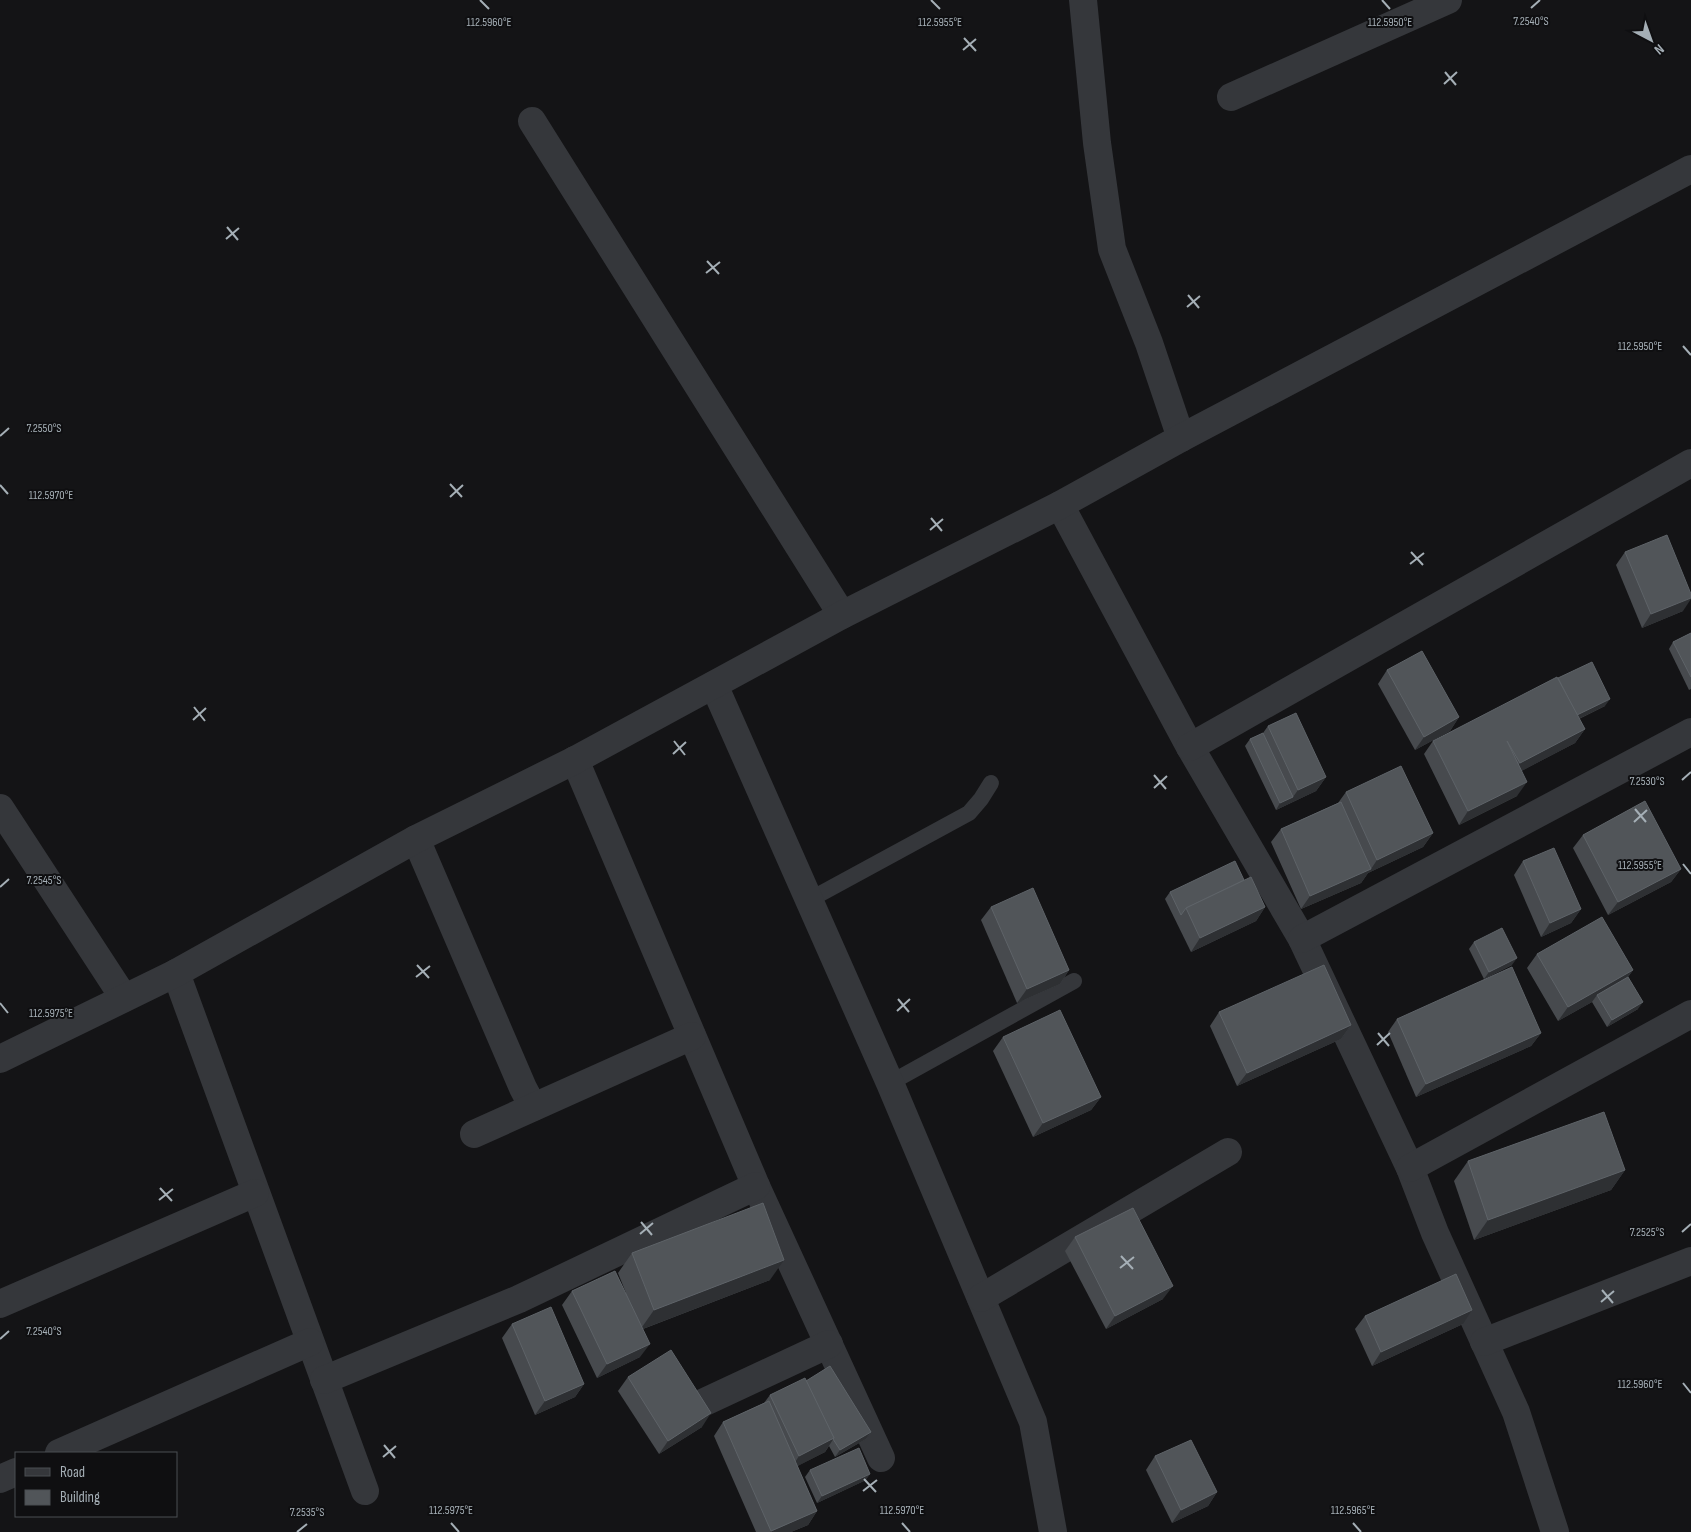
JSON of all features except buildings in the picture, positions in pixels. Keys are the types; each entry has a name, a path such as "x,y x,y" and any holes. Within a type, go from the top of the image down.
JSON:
{"street":[{"path":"1083,0 1097,143 1112,249 1150,343 1181,438"},
{"path":"1231,97 1448,0"},
{"path":"532,121 842,615"},
{"path":"0,1059 176,973 416,839 575,760 842,615 1060,505 1181,438 1691,169"},
{"path":"1190,747 1691,463"},
{"path":"1060,505 1190,747 1302,939 1410,1168 1436,1234 1516,1412 1555,1532"},
{"path":"714,685 890,1084 1033,1422 1054,1532"},
{"path":"1302,939 1691,732"},
{"path":"575,760 756,1186 881,1458"},
{"path":"0,808 124,998"},
{"path":"416,839 522,1088 533,1108"},
{"path":"176,973 365,1491"},
{"path":"1410,1168 1691,1014"},
{"path":"474,1134 692,1036"},
{"path":"981,1298 1228,1152"},
{"path":"324,1380 520,1299 756,1186"},
{"path":"0,1304 255,1193"},
{"path":"1484,1342 1691,1261"},
{"path":"61,1452 310,1342"},
{"path":"696,1406 829,1344"},
{"path":"0,1479 15,1472"}],"lane":[{"path":"809,900 969,813 991,783"},
{"path":"890,1084 1074,981"}]}
